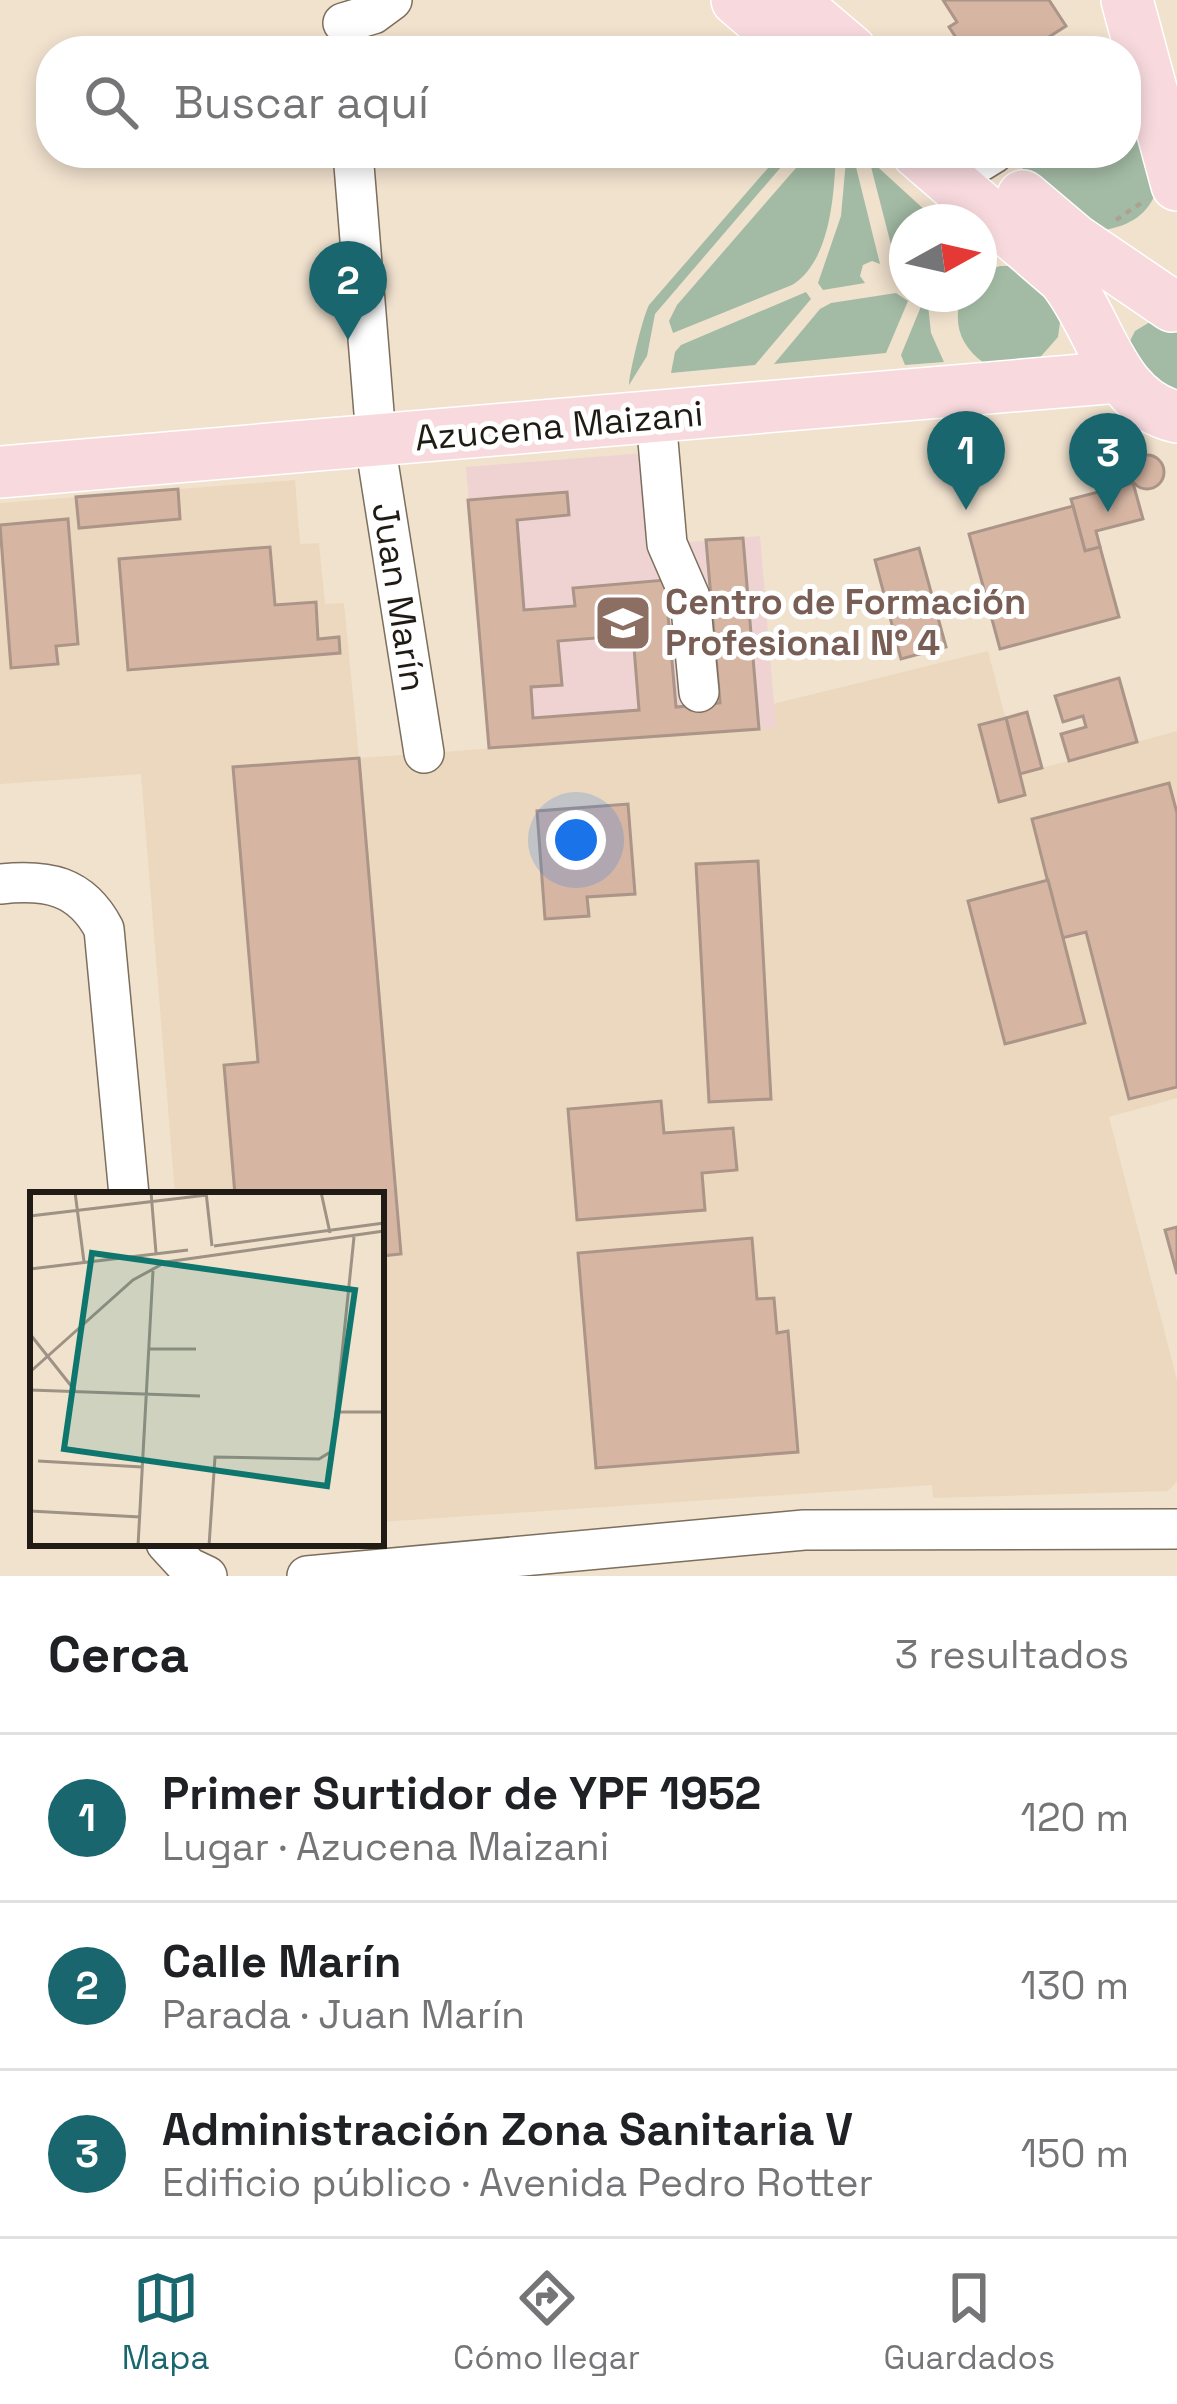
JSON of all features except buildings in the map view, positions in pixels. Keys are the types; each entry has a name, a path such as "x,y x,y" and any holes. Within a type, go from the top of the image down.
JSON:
{"main road":[{"path":"737,0 779,36"},
{"path":"791,0 833,36"},
{"path":"1127,0 1131,36"},
{"path":"1141,95 1162,189"},
{"path":"935,168 1063,278 1114,366 1170,420"},
{"path":"995,168 1075,240 1174,307"},
{"path":"1114,366 1111,334 1123,315 1150,303 1174,307"},
{"name":"Azucena Maizani","path":"0,472 656,418 1114,366"}],"street":[{"path":"343,24 392,0"},
{"name":"Juan Marín","path":"354,168 387,534 424,753"},
{"path":"656,418 667,544 690,597 699,692"},
{"path":"0,884 43,881 63,886 94,910 104,929 129,1192"},
{"path":"307,1576 444,1570 803,1530 1177,1529"},
{"path":"169,1546 188,1567 207,1576"}],"path":[{"path":"1034,168 1034,174"},
{"path":"1106,222 1131,212 1162,189"}],"shaded area":[{"name":"Centro de Formación Profesional N° 4","path":"669,451 677,543 760,536 776,728 489,748 466,467"},
{"path":"295,480 300,544 319,543 325,604 344,603 359,758 775,728 773,704 988,651 1020,774 1177,731 1177,1098 1109,1117 1177,1380 1177,1481 1168,1491 933,1498 932,1485 384,1522 384,1192 175,1192 141,774 0,784 0,503"}],"green space":[{"path":"1141,140 1157,189 1137,217 1104,230 1023,168 1141,168"},
{"path":"768,168 780,168 655,314 647,356 629,385 649,305"},
{"path":"796,168 835,168 823,243 805,274 792,285 673,333 669,321 677,305"},
{"path":"845,168 856,168 880,264 863,265 860,276 865,283 823,290 818,283 841,216"},
{"path":"871,168 879,168 918,204 889,204 889,237"},
{"path":"1021,266 1061,315 1058,337 1036,362 984,363 960,333 959,312 997,312 997,267"},
{"path":"806,292 811,299 755,365 671,373 681,345"},
{"path":"889,294 889,312 903,312 886,353 774,364 820,309"},
{"path":"919,312 929,312 931,333 944,362 905,365 901,355"},
{"path":"1150,322 1177,323 1177,404 1160,396 1129,343 1135,331"}],"place":[{"name":"Calle Marín","path":"348,340"},
{"name":"Primer Surtidor de YPF 1952","path":"966,510"},
{"name":"Administración Zona Sanitaria V","path":"1108,512"},
{"name":"Centro de Formación Profesional N° 4","path":"623,623"}]}
